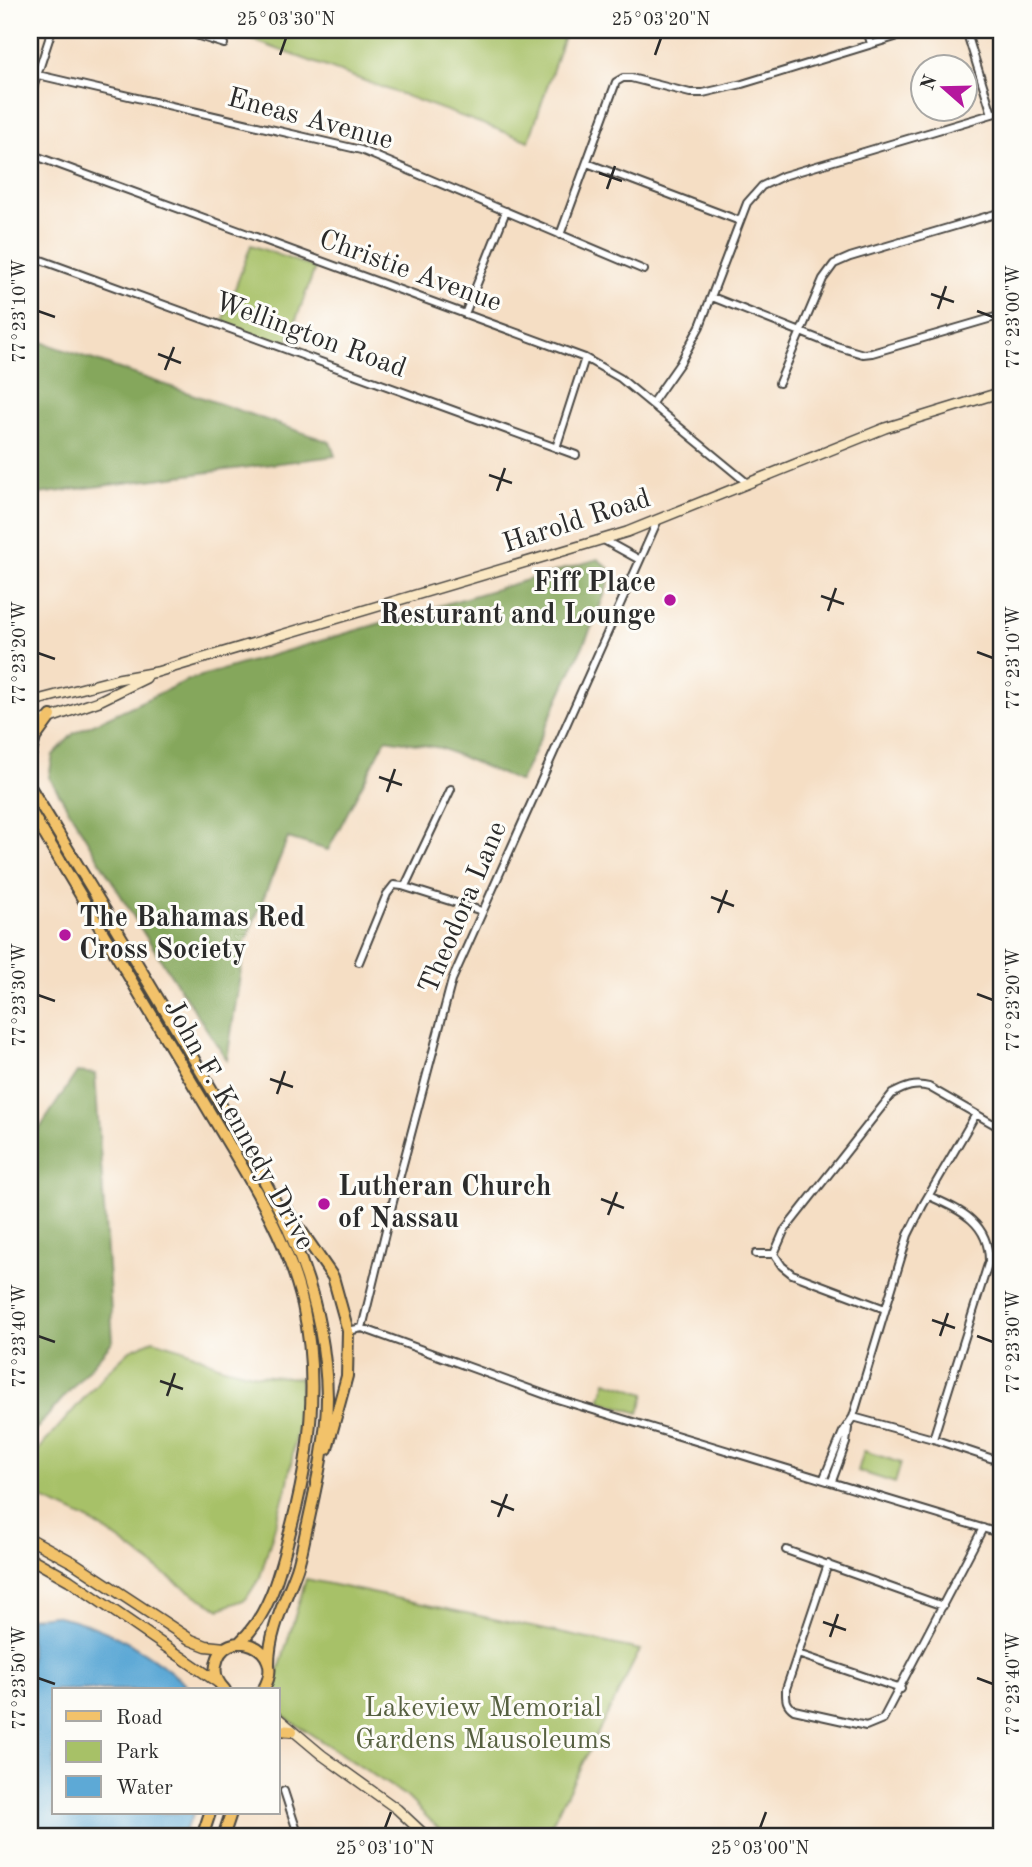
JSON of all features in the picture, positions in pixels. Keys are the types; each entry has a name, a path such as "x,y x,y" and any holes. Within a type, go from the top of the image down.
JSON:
{"highway":[{"path":"30,756 35,737 51,716"},
{"name":"John F. Kennedy Drive","path":"30,787 274,1196 306,1273 322,1334 327,1400 318,1476 298,1566 271,1639 266,1688"},
{"name":"John F. Kennedy Drive","path":"30,810 264,1206 296,1277 308,1332 310,1363 312,1398 307,1460 290,1534 271,1594 257,1624 239,1643"},
{"path":"274,1196 333,1277 348,1331 347,1376 318,1476"},
{"path":"222,1687 216,1664 225,1648 248,1643 258,1647 269,1664"},
{"path":"280,1730 292,1731"},
{"path":"202,1837 211,1814"},
{"path":"223,1837 231,1814"}],"main road":[{"name":"Harold Road","path":"30,702 118,679 158,672 657,522 746,482 885,428 1002,392"},
{"name":"Harold Road","path":"30,725 99,701 158,672"},
{"path":"30,1539 74,1563 191,1640 206,1646 225,1648"},
{"path":"30,1558 69,1580 222,1687"},
{"path":"280,1720 397,1809 427,1837"}],"street":[{"path":"30,97 52,30"},
{"path":"180,30 224,44"},
{"path":"867,30 871,44"},
{"path":"560,235 612,88 622,78 690,93 703,93 742,84 918,30"},
{"path":"966,30 992,114"},
{"name":"Eneas Avenue","path":"38,75 361,150 644,270"},
{"path":"652,403 690,346 712,297 747,203 755,192 770,180 1002,111"},
{"name":"Christie Avenue","path":"30,154 585,358 620,378 746,482"},
{"path":"587,163 740,221"},
{"path":"465,314 506,211"},
{"path":"779,383 823,279 834,264 1002,212"},
{"name":"Wellington Road","path":"30,256 576,455"},
{"path":"712,297 851,351 872,354 1002,315"},
{"path":"556,448 585,358"},
{"name":"Theodora Lane","path":"362,1328 444,1006 457,968 657,522"},
{"path":"602,539 640,560"},
{"path":"405,886 451,789"},
{"path":"359,962 387,894 394,885 405,886 482,911"},
{"path":"774,1254 784,1231 892,1094 902,1088 920,1084 939,1091 1002,1129"},
{"path":"832,1481 846,1443 848,1428 908,1235 976,1114"},
{"path":"929,1196 954,1207 974,1221 989,1246 989,1261 933,1439"},
{"path":"756,1254 774,1254"},
{"path":"774,1254 792,1274 884,1309"},
{"path":"348,1331 362,1328 557,1399 999,1533 1002,1511"},
{"path":"853,1417 1002,1462"},
{"path":"824,1478 843,1432 848,1428"},
{"path":"828,1564 786,1689 786,1699 788,1706 794,1710 866,1726 883,1719 901,1689 983,1528"},
{"path":"786,1550 943,1606"},
{"path":"798,1654 901,1689"},
{"path":"284,1791 299,1837"}],"green space":[{"path":"225,30 566,30 529,141"},
{"path":"251,245 315,268 286,347 222,324"},
{"path":"30,338 330,442 335,456 30,495"},
{"path":"598,559 613,572 593,624 520,782 441,748 386,739 328,850 288,838 245,943 227,1060 143,932 49,777 53,755 74,733 188,680"},
{"path":"77,1072 95,1074 113,1341 30,1436 30,1143"},
{"path":"153,1340 183,1349 220,1366 256,1375 300,1378 301,1406 288,1482 260,1577 246,1599 220,1609 187,1590 95,1524 32,1495 31,1458 108,1371 130,1350"},
{"path":"606,1381 645,1394 639,1413 600,1401"},
{"path":"864,1451 901,1463 895,1483 858,1471"},
{"name":"Lakeview Memorial Gardens Mausoleums","path":"306,1579 640,1650 545,1837 447,1837 407,1797 280,1714 280,1688 274,1688"}],"water":[{"path":"53,1615 91,1625 145,1653 190,1688 52,1688 52,1814 193,1814 181,1837 30,1837 30,1618"}],"place":[{"name":"Fiff Place Resturant and Lounge","path":"670,600"},
{"name":"The Bahamas Red Cross Society","path":"65,935"},
{"name":"Lutheran Church of Nassau","path":"324,1204"}]}
